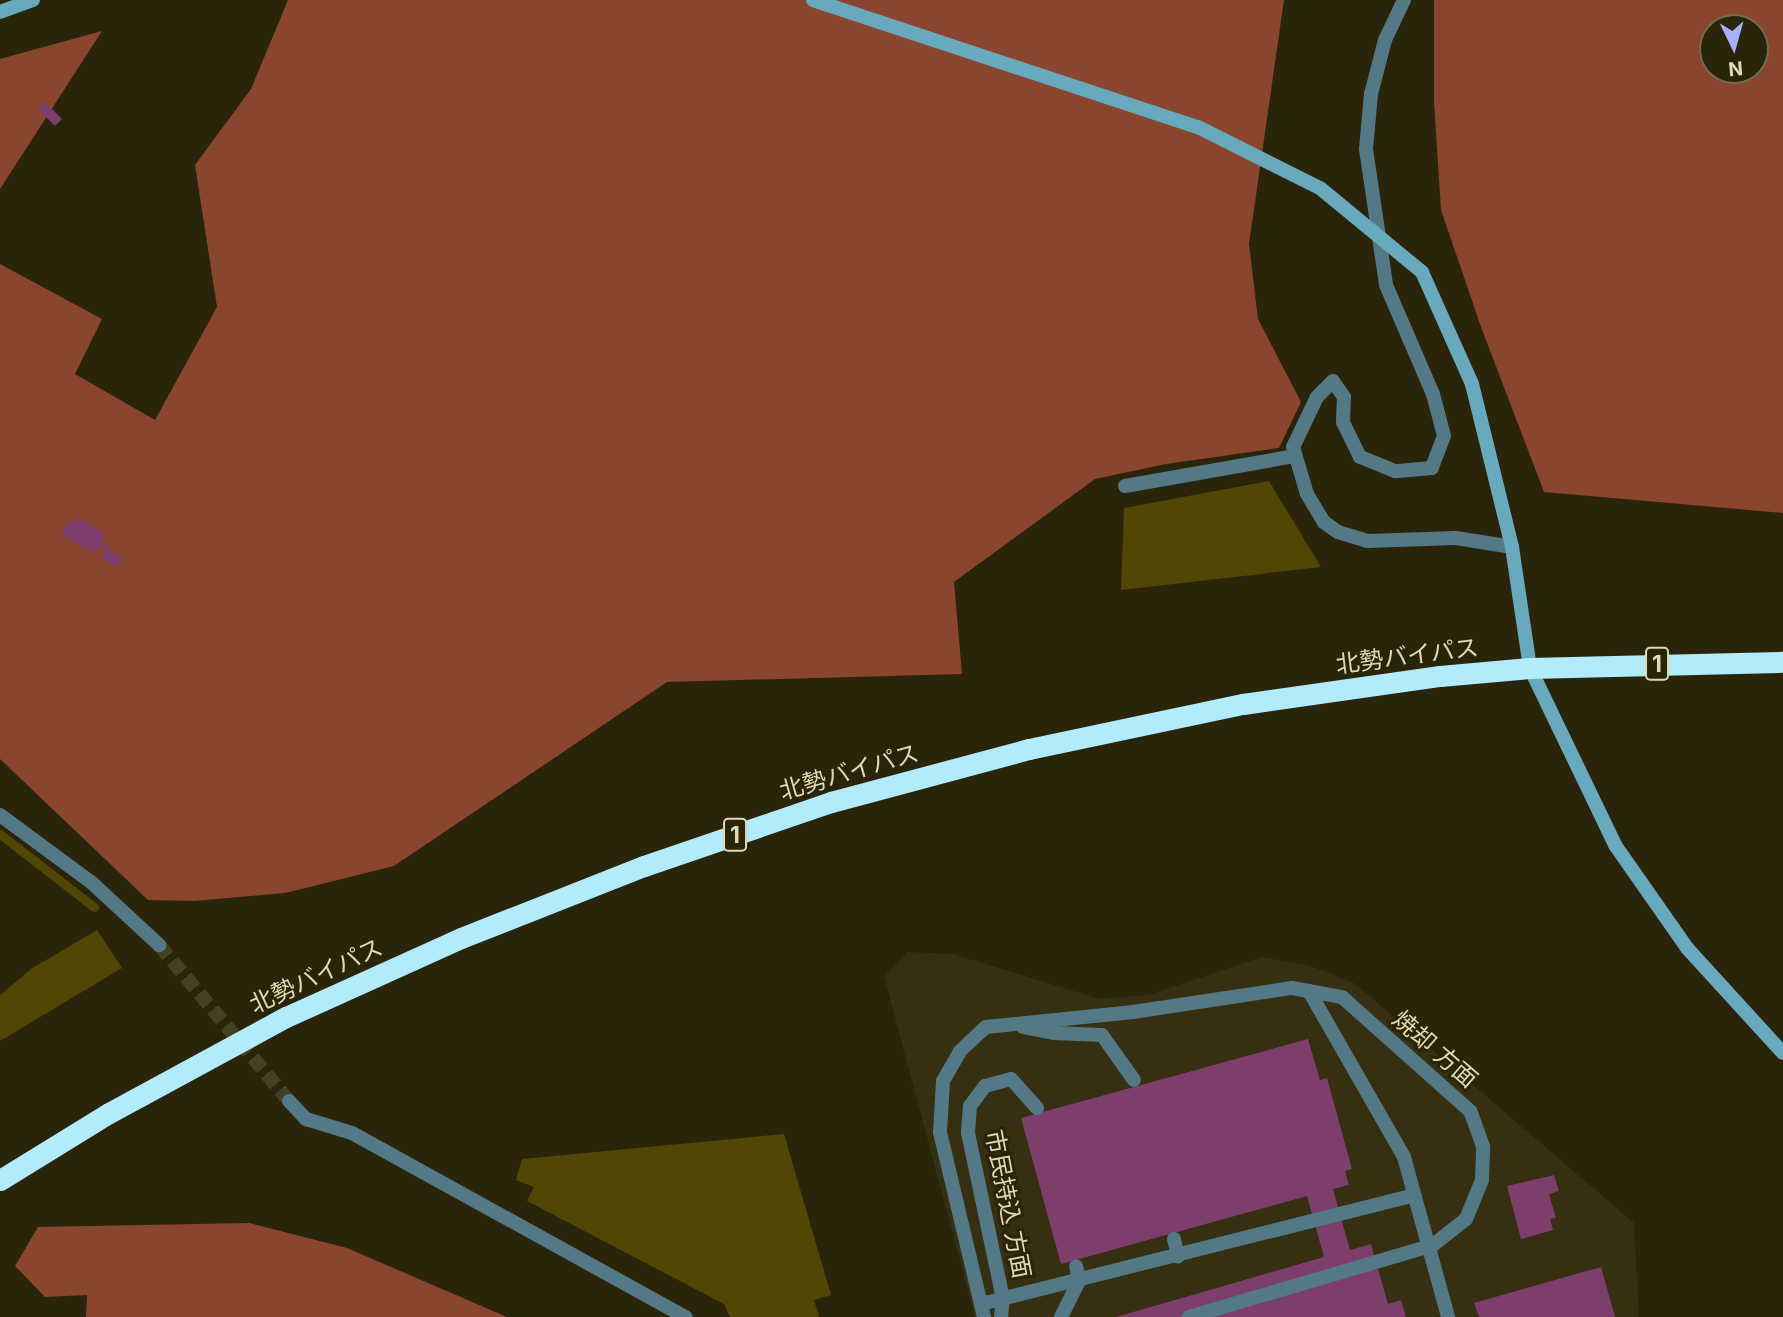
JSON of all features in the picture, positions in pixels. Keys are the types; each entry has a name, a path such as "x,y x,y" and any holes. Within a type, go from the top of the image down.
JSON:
{"highway":[{"name":"北勢バイパス","path":"0,1180 109,1113 286,1017 461,938 644,866 831,802 1029,749 1243,704 1440,676 1530,668 1783,662"}],"street":[{"path":"0,12 33,0"},
{"path":"813,0 1198,127 1320,188 1422,272 1472,384 1512,547 1530,668 1615,845 1687,948 1783,1053"},
{"path":"1404,0 1385,40 1371,94 1366,149 1386,285 1433,394 1444,436 1432,468 1395,471 1360,457 1343,422 1344,397 1333,382 1317,397 1293,447 1307,494 1316,510 1324,522 1344,534 1367,541 1436,538 1512,547"},
{"path":"1125,486 1295,456"},
{"path":"0,815 91,881 159,945"},
{"name":"焼却 方面","path":"983,1311 940,1132 943,1081 960,1051 986,1027 1292,988 1342,997 1470,1111 1483,1146 1482,1180 1466,1219 1433,1245 1189,1317"},
{"path":"1309,991 1404,1157 1448,1317"},
{"path":"1014,1025 1054,1033 1102,1035 1134,1080"},
{"name":"市民持込 方面","path":"1001,1317 1003,1300 968,1133 970,1107 985,1086 1011,1079 1037,1108"},
{"path":"289,1101 306,1119 322,1127 352,1133 687,1317"},
{"path":"983,1311 1003,1300 1078,1273 1178,1257 1415,1195"},
{"path":"1174,1239 1178,1257"},
{"path":"1061,1317 1078,1273"}],"shaded area":[{"path":"288,0 1284,0 1249,244 1258,319 1301,402 1279,448 1166,464 1095,479 954,582 962,674 667,682 394,866 285,893 194,901 148,900 0,759 0,264 102,319 75,374 155,420 217,307 195,165 251,89"},
{"path":"1434,0 1783,0 1783,513 1544,492 1481,327 1441,210 1434,102"},
{"path":"102,31 0,189 0,59"},
{"path":"1269,481 1321,567 1121,590 1124,508"},
{"path":"97,930 122,968 0,1041 0,995 31,969"},
{"path":"907,952 953,954 1100,999 1149,995 1262,957 1308,965 1354,983 1634,1223 1639,1317 975,1317 884,976"},
{"path":"784,1134 831,1295 814,1300 819,1317 730,1317 724,1304 527,1201 534,1187 516,1180 522,1159"},
{"path":"249,1223 347,1248 507,1317 86,1317 87,1295 45,1297 15,1266 38,1227"}],"building":[{"path":"45,102 62,119 55,126 38,109"},
{"path":"77,518 105,533 101,541 107,545 105,549 99,546 95,553 61,535 68,520 74,523"},
{"path":"107,548 123,557 117,567 101,558"},
{"path":"1308,1039 1320,1080 1327,1078 1352,1169 1345,1171 1349,1185 1333,1189 1350,1250 1371,1244 1388,1304 1401,1300 1406,1317 1116,1317 1324,1257 1307,1196 1061,1264 1021,1118"},
{"path":"1554,1175 1559,1191 1549,1194 1556,1218 1550,1219 1553,1230 1521,1239 1507,1186"},
{"path":"1601,1267 1615,1317 1479,1317 1474,1303"}],"waterway":[{"path":"0,834 94,907"}],"tunnel":[{"path":"159,945 289,1101"}]}
